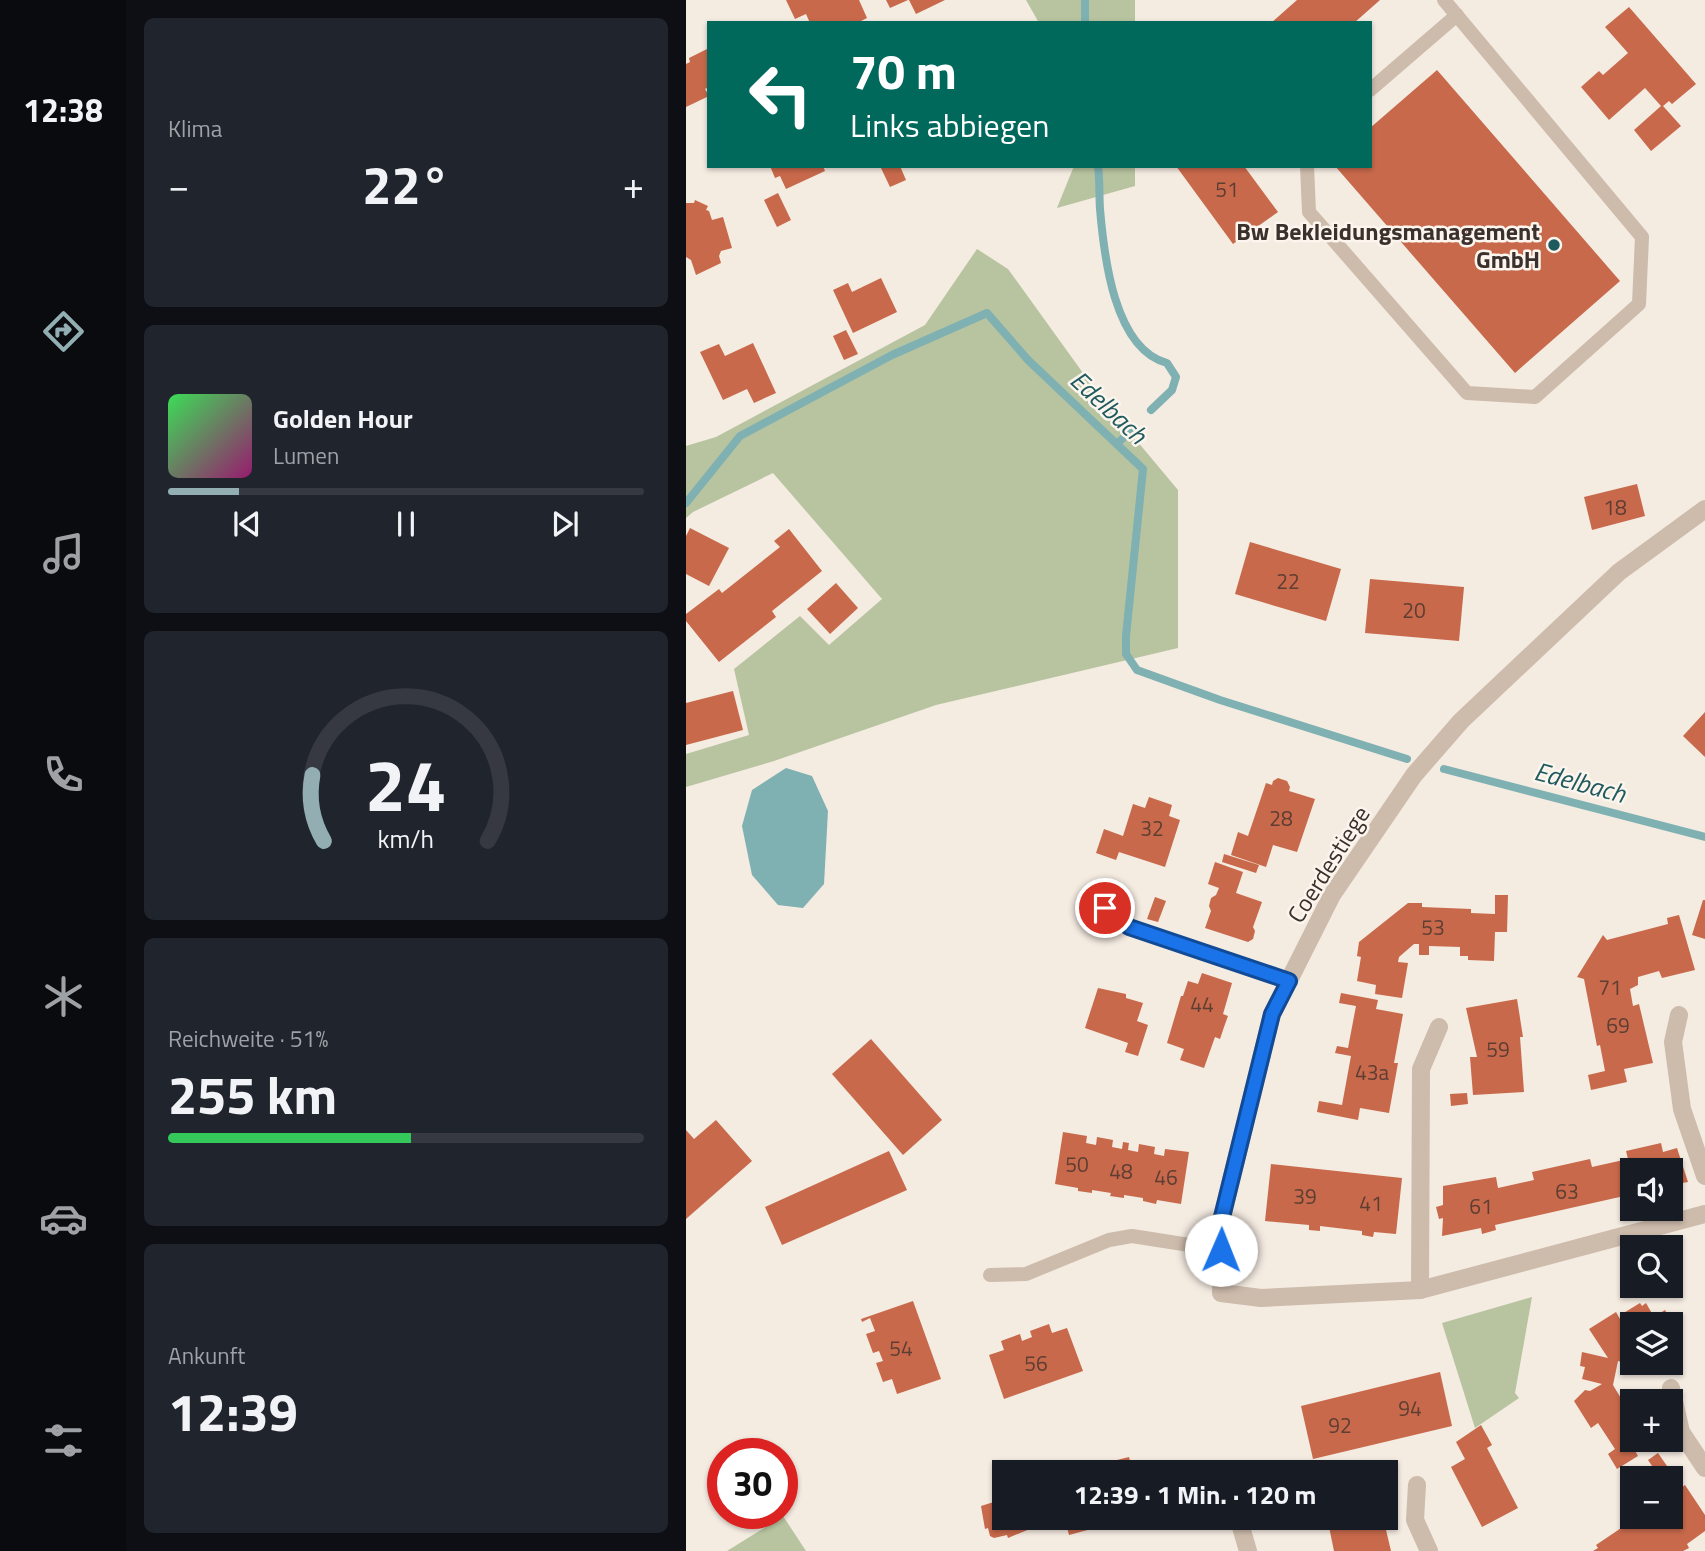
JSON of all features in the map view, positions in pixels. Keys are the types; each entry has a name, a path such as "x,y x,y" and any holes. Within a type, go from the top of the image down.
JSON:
{"street":[{"name":"Coerdestiege","path":"1705,509 1619,572 1461,721 1413,775 1332,895 1272,1014 1222,1217 1221,1293 1261,1298 1420,1290 1452,1284 1705,1214"},
{"path":"1679,1015 1673,1042 1682,1109 1705,1177"},
{"path":"1420,1290 1421,1069 1439,1027"},
{"path":"1671,1388 1681,1432 1705,1468"},
{"path":"1417,1485 1416,1520 1429,1551"},
{"path":"1242,1530 1248,1551"}],"lane":[{"path":"1307,168 1309,212 1466,393 1535,397 1639,304 1642,237 1444,0"},
{"path":"1372,88 1457,15"},
{"path":"1105,908 1129,927 1289,981"},
{"path":"990,1275 1026,1274 1109,1240 1132,1236 1221,1250"}],"green space":[{"path":"1026,0 1135,0 1135,21 1038,21"},
{"path":"1073,168 1135,168 1135,186 1057,208"},
{"path":"977,249 1008,269 1101,398 1178,490 1178,648 936,705 774,761 686,787 686,754 749,735 734,669 800,616 829,645 882,599 773,473 693,512 686,518 686,446 716,437 925,325"},
{"path":"1532,1297 1515,1393 1519,1398 1475,1428 1442,1323"},
{"path":"762,1529 792,1529 806,1551 727,1551"}],"water":[{"path":"786,768 812,776 828,811 824,884 803,908 778,905 752,875 742,826 752,790"}],"building":[{"path":"786,0 859,0 867,18 861,21 809,21 806,14 795,19"},
{"path":"886,0 908,0 890,8"},
{"path":"909,0 945,0 916,14"},
{"path":"1297,0 1380,0 1356,21 1273,21"},
{"path":"1629,7 1696,84 1672,104 1669,101 1663,106 1681,126 1651,151 1634,130 1661,106 1645,88 1609,120 1581,87 1599,71 1603,75 1628,53 1605,27"},
{"path":"707,49 707,97 686,107 686,64 690,62 689,58"},
{"path":"1437,70 1620,281 1515,373 1337,168 1372,168 1372,126"},
{"path":"771,168 824,168 825,171 786,189 780,176 775,178"},
{"path":"881,168 901,168 906,180 890,187"},
{"path":"1177,168 1245,168 1278,212 1233,244"},
{"path":"778,193 791,220 777,227 764,200"},
{"path":"695,200 708,206 706,210 712,220 723,217 732,248 721,251 721,263 696,275 691,260 686,257 686,203 694,203"},
{"path":"881,278 897,312 853,333 833,290 848,283 852,292"},
{"path":"846,330 858,354 844,360 833,336"},
{"path":"753,343 776,393 754,403 747,389 723,400 700,352 719,344 725,356"},
{"path":"1637,484 1645,516 1592,530 1584,497"},
{"path":"690,528 729,548 709,586 686,574 686,536"},
{"path":"789,529 822,571 772,611 776,617 719,662 686,621 686,614 719,589 722,593 780,547 774,541"},
{"path":"1250,542 1341,569 1326,621 1235,594"},
{"path":"1370,579 1464,587 1459,641 1365,633"},
{"path":"836,583 858,608 830,634 807,609"},
{"path":"733,691 743,730 686,745 686,703"},
{"path":"1705,712 1705,757 1683,736"},
{"path":"1278,778 1287,781 1289,791 1315,799 1297,852 1273,845 1266,867 1231,855 1238,832 1248,836 1266,783 1272,785"},
{"path":"1149,797 1172,805 1169,816 1180,820 1165,867 1119,852 1116,860 1096,853 1104,829 1123,836 1133,804 1145,808"},
{"path":"1224,854 1259,865 1256,873 1222,862"},
{"path":"1215,862 1243,872 1236,893 1262,902 1253,927 1253,939 1248,942 1205,928 1211,911 1211,898 1219,888 1208,884"},
{"path":"1495,895 1508,895 1507,932 1495,932 1494,961 1468,960 1468,956 1460,956 1460,947 1429,946 1429,955 1419,955 1419,944 1414,944 1399,957 1398,962 1408,963 1402,998 1375,994 1376,985 1357,981 1361,957 1357,956 1359,942 1408,903 1422,903 1422,907 1471,909 1471,913 1495,914"},
{"path":"1155,897 1166,901 1158,922 1147,919"},
{"path":"1705,900 1705,939 1692,935"},
{"path":"1679,915 1695,970 1662,978 1659,971 1638,977 1638,985 1630,989 1633,1006 1639,1004 1653,1063 1624,1069 1627,1082 1591,1090 1588,1075 1605,1071 1600,1045 1597,1046 1584,979 1577,977 1603,935 1607,940 1668,924 1667,918"},
{"path":"1202,973 1232,983 1223,1014 1228,1016 1220,1039 1215,1037 1204,1068 1180,1060 1184,1049 1167,1043 1188,981 1198,984"},
{"path":"1098,988 1126,994 1126,998 1143,1003 1137,1021 1148,1025 1138,1056 1125,1052 1128,1043 1085,1028"},
{"path":"1341,993 1378,1000 1376,1009 1403,1014 1389,1113 1360,1108 1358,1120 1317,1112 1319,1101 1342,1105 1351,1056 1335,1053 1337,1046 1348,1048 1356,1006 1339,1003"},
{"path":"1517,999 1523,1037 1520,1037 1524,1092 1473,1095 1470,1057 1477,1057 1466,1008"},
{"path":"871,1039 942,1120 903,1155 832,1074"},
{"path":"1467,1093 1468,1104 1451,1106 1450,1094"},
{"path":"716,1120 752,1161 686,1219 686,1130 694,1139"},
{"path":"1063,1132 1087,1136 1086,1143 1096,1145 1097,1137 1113,1140 1112,1147 1122,1149 1123,1142 1129,1143 1128,1150 1138,1152 1139,1144 1155,1147 1154,1154 1164,1156 1165,1149 1189,1152 1181,1204 1157,1200 1156,1204 1143,1201 1143,1198 1110,1196 1111,1193 1092,1190 1092,1193 1078,1191 1078,1188 1055,1184"},
{"path":"1661,1143 1663,1152 1677,1148 1680,1158 1628,1158 1626,1151"},
{"path":"889,1151 907,1190 782,1245 765,1207"},
{"path":"1590,1159 1592,1167 1620,1161 1620,1197 1495,1225 1496,1230 1482,1234 1481,1228 1442,1236 1443,1218 1439,1219 1436,1207 1443,1205 1443,1186 1496,1177 1498,1188 1534,1180 1532,1172"},
{"path":"1271,1164 1402,1178 1396,1234 1374,1232 1373,1237 1362,1235 1362,1231 1320,1226 1320,1231 1309,1230 1309,1225 1265,1221"},
{"path":"1683,1167 1688,1182 1683,1183"},
{"path":"913,1301 941,1379 897,1394 892,1379 883,1382 876,1363 883,1361 879,1351 873,1353 866,1334 875,1331 870,1318 862,1322 861,1319"},
{"path":"1640,1303 1642,1306 1646,1303 1651,1312 1625,1312"},
{"path":"1616,1312 1620,1319 1620,1361 1613,1385 1620,1397 1620,1452 1636,1452 1638,1456 1617,1469 1608,1454 1615,1449 1598,1423 1591,1428 1574,1401 1585,1390 1590,1391 1602,1384 1582,1379 1585,1367 1580,1366 1582,1352 1608,1358 1589,1329"},
{"path":"1049,1324 1052,1333 1067,1328 1083,1371 1004,1399 989,1355 1004,1350 1001,1341 1020,1334 1022,1341 1032,1337 1030,1331"},
{"path":"1440,1372 1452,1426 1313,1459 1301,1406"},
{"path":"1481,1425 1492,1445 1487,1448 1518,1508 1482,1527 1451,1467 1465,1459 1456,1442"},
{"path":"1658,1453 1667,1466 1652,1466 1648,1460"},
{"path":"1685,1485 1705,1515 1705,1531 1687,1544 1689,1548 1683,1551 1593,1551 1598,1548 1596,1545 1620,1529 1683,1529"},
{"path":"992,1503 992,1530 1027,1530 1008,1538 1007,1535 994,1538 990,1536 988,1528 985,1529 981,1506"},
{"path":"1068,1530 1088,1530 1069,1535"},
{"path":"1330,1530 1386,1530 1391,1551 1334,1551"}],"waterway":[{"path":"1085,0 1085,21"},
{"path":"1098,168 1105,251 1115,298 1135,340 1149,354 1167,363 1176,377 1172,390 1151,410"},
{"name":"Edelbach","path":"686,503 740,436 892,355 987,313 1028,360 1143,469 1126,636 1126,654 1137,670 1220,700 1407,759"},
{"path":"1117,444 1130,431"},
{"name":"Edelbach","path":"1444,769 1705,837"}],"place":[{"name":"Bw Bekleidungsmanagement GmbH","path":"1554,245"}],"route":[{"path":"1105,908 1129,927 1289,981 1272,1014 1222,1217 1221,1250"}]}
